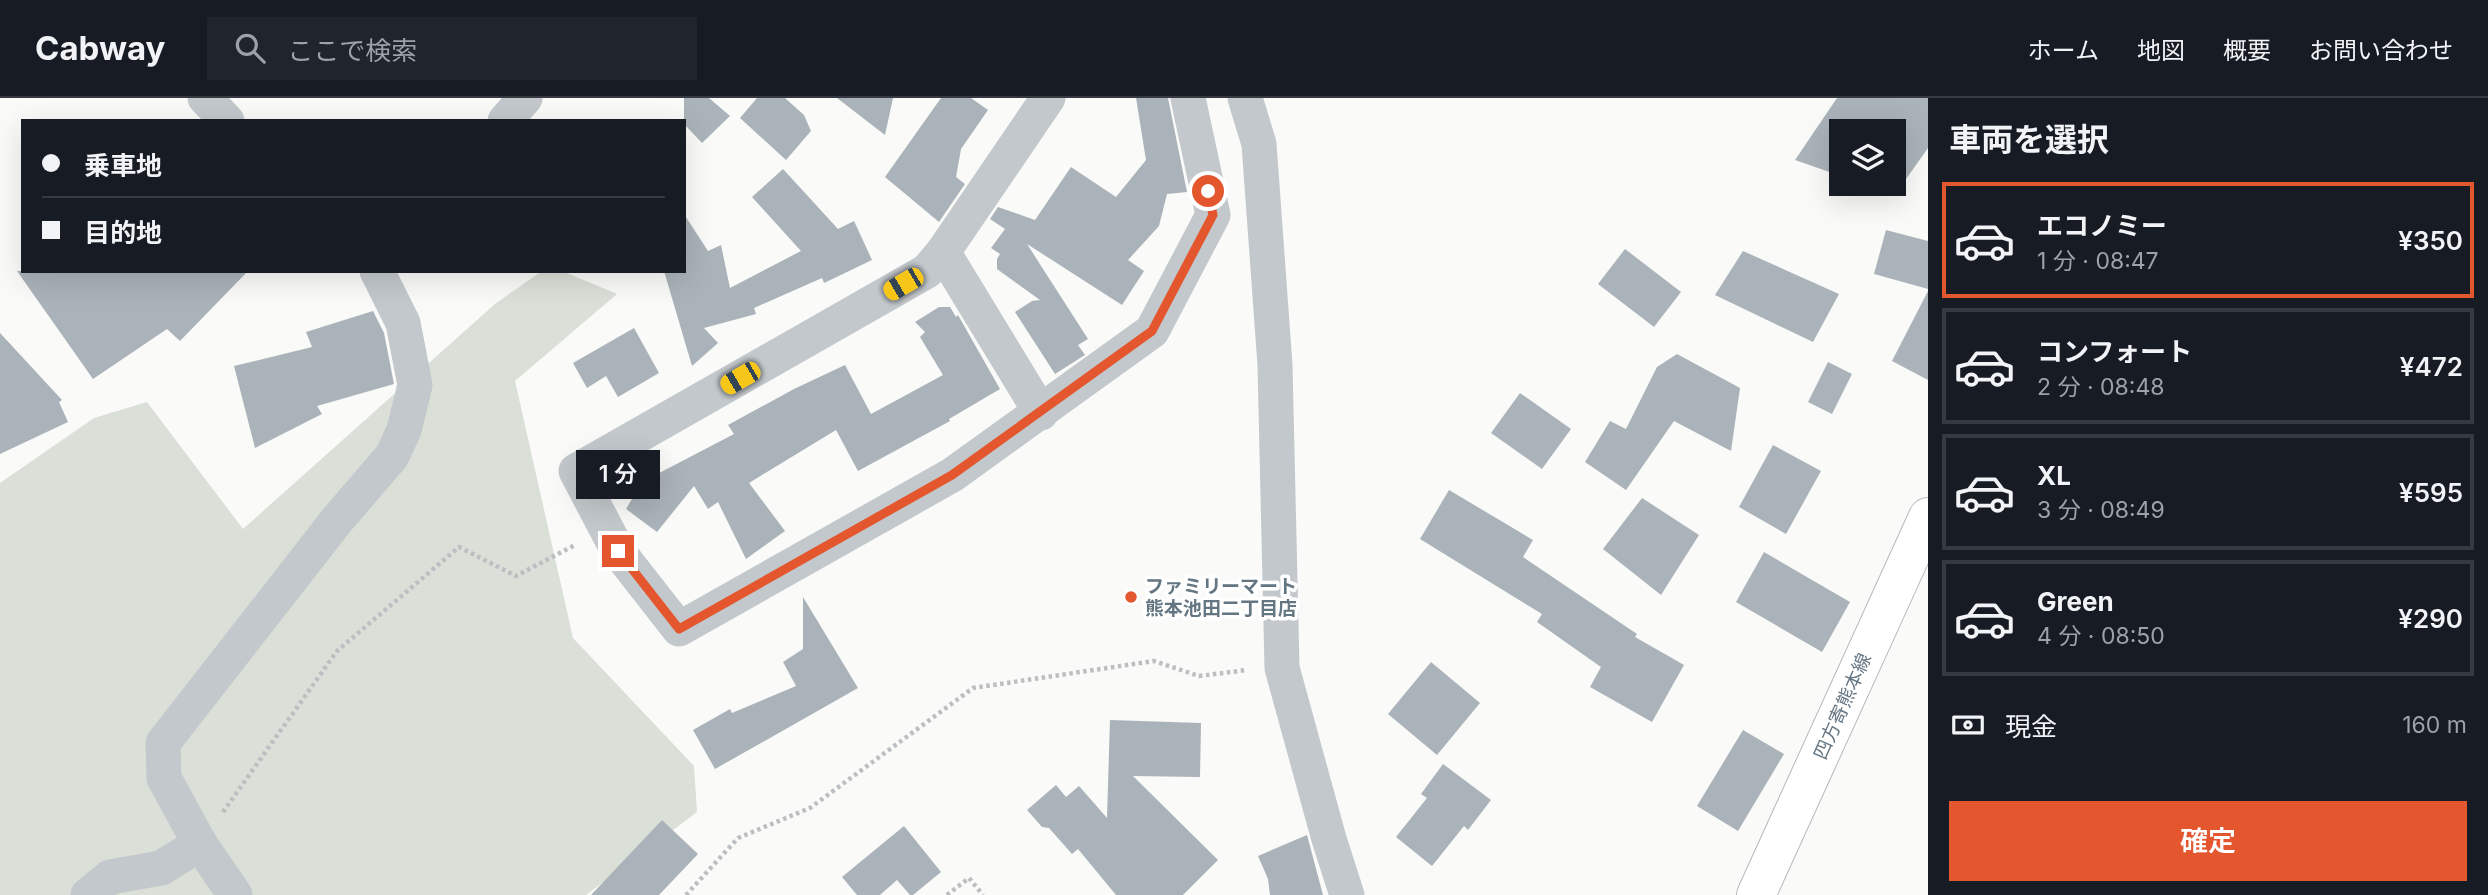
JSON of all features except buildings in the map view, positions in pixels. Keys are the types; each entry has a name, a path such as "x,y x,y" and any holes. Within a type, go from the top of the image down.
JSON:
{"main road":[{"name":"四方寄熊本線","path":"1756,895 1928,517"}],"street":[{"path":"205,98 225,119"},
{"path":"507,119 525,98"},
{"path":"1048,98 943,252 927,271 576,471 618,551 679,629 952,475 1152,331 1213,215 1188,98"},
{"path":"1245,98 1259,145 1274,351 1282,662 1329,839 1347,895"},
{"path":"943,252 1041,412"},
{"path":"235,895 200,844 164,778 163,743 337,520 392,456 404,430 415,384 402,323 378,273"},
{"path":"88,895 110,877 161,868 200,844"}],"path":[{"path":"200,844 337,651 459,547 516,576 607,529"},
{"path":"686,895 738,838 810,808 974,688 1154,661 1199,676 1245,671 1282,662"},
{"path":"947,895 969,878 983,895"}],"shaded area":[{"path":"539,273 567,273 617,294 515,381 573,638 694,766 697,812 586,895 0,895 0,483 94,418 147,402 243,529 495,304"}],"place":[{"name":"ファミリーマート 熊本池田二丁目店","path":"1131,597"}],"route":[{"path":"618,551 679,629 952,475 1152,331 1213,215 1208,191"}]}
